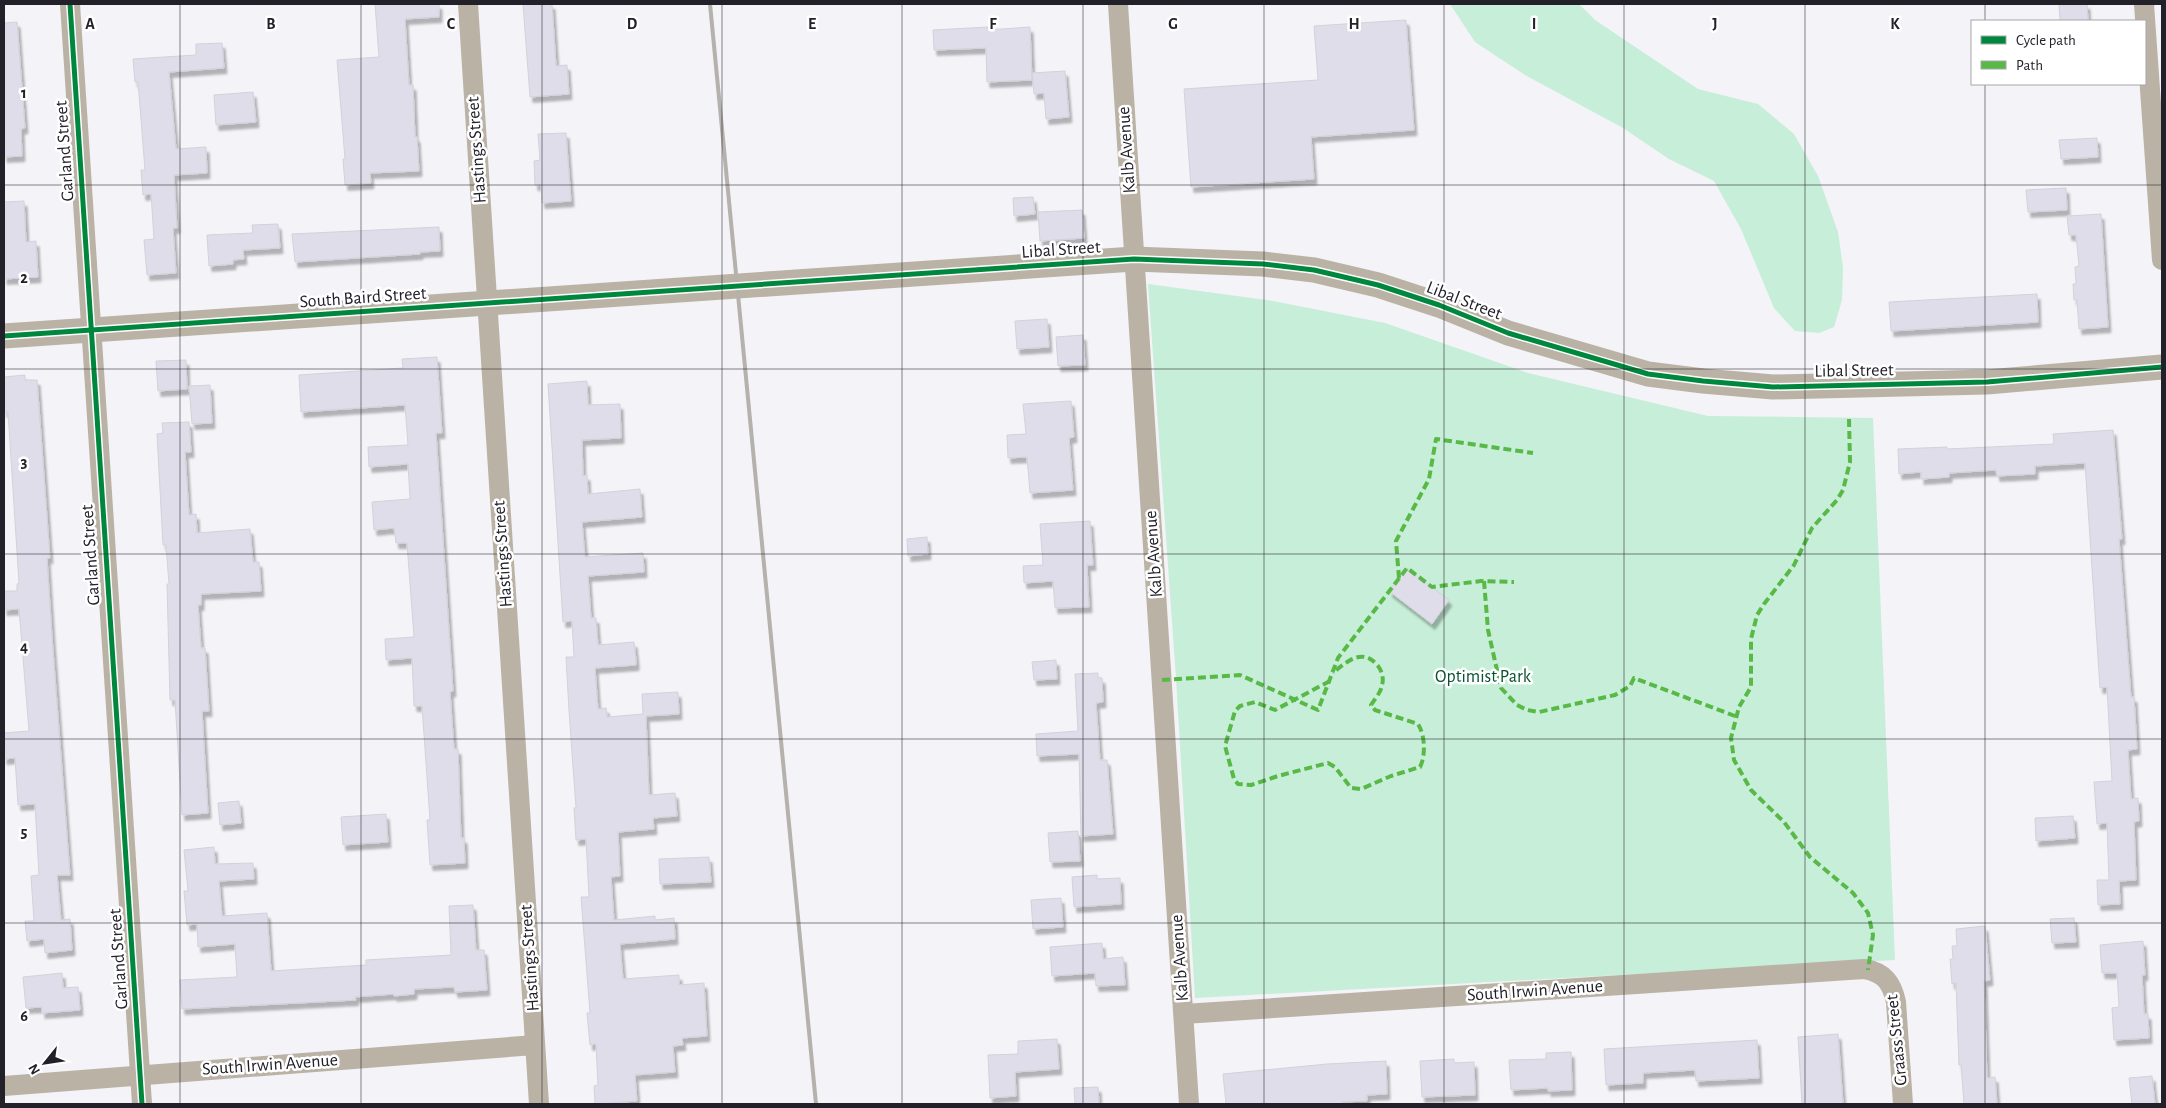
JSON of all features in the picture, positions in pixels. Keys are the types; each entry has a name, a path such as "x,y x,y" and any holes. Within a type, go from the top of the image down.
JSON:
{"street":[{"name":"Garland Street","path":"70,4 142,1104"},
{"name":"Hastings Street","path":"468,4 539,1104"},
{"name":"Kalb Avenue","path":"1118,4 1189,1104"},
{"path":"2144,4 2145,20"},
{"path":"2146,32 2162,260"},
{"name":"Libal Street","path":"724,286 1134,259 1263,264 1314,270 1378,285 1439,305 1508,332 1648,374 1703,381 1773,387 1987,382 2162,367"},
{"name":"South Baird Street","path":"4,336 487,304 724,286"},
{"name":"South Irwin Avenue","path":"1184,1014 1864,969 1875,971 1885,978"},
{"name":"Graass Street","path":"1885,978 1893,989 1896,1002 1903,1104"},
{"name":"South Irwin Avenue","path":"4,1086 535,1045"}],"green space":[{"path":"1450,4 1579,4 1595,20 1698,89 1758,104 1794,134 1818,176 1838,232 1843,268 1842,300 1834,327 1819,333 1795,331 1774,308 1741,229 1714,181 1669,159 1623,128 1525,75 1475,42"},
{"name":"Optimist Park","path":"1148,284 1273,301 1385,323 1528,373 1708,416 1873,418 1895,960 1195,998 1176,678"}],"building":[{"path":"375,4 439,4 439,17 405,19 409,85 413,85 415,137 417,137 419,171 370,173 371,183 345,185 343,159 345,159 337,60 379,57"},
{"path":"523,4 552,4 556,66 567,65 569,94 530,97"},
{"path":"2059,4 2087,4 2088,20 2060,20"},
{"path":"1406,20 1414,130 1311,137 1314,179 1191,187 1184,89 1318,80 1314,26"},
{"path":"17,22 25,128 21,129 22,156 4,157 4,23"},
{"path":"988,27 988,30 1030,27 1032,80 987,82 986,48 934,50 933,30"},
{"path":"222,43 224,68 169,72 176,149 206,147 207,173 174,175 177,228 173,228 176,273 147,275 144,240 154,239 151,194 143,195 141,170 145,170 138,82 135,82 133,59 196,55 196,44"},
{"path":"1065,71 1069,117 1046,119 1044,93 1034,94 1032,73"},
{"path":"253,92 256,122 216,125 214,95"},
{"path":"566,133 571,201 542,203 541,185 535,185 534,161 540,160 538,134"},
{"path":"2097,138 2098,157 2061,159 2059,140"},
{"path":"2066,188 2067,210 2028,212 2026,190"},
{"path":"1033,197 1035,214 1014,216 1013,198"},
{"path":"24,201 26,242 36,241 38,277 4,279 4,202"},
{"path":"1082,210 1084,238 1040,241 1038,212"},
{"path":"2101,214 2108,327 2079,329 2077,300 2074,300 2073,284 2076,284 2075,267 2079,266 2076,235 2069,235 2067,216"},
{"path":"278,224 280,248 243,250 244,259 233,260 233,264 209,266 207,235 253,233 252,225"},
{"path":"439,227 440,251 295,262 292,234"},
{"path":"2037,294 2038,322 1891,331 1889,302"},
{"path":"1047,319 1049,347 1017,349 1015,321"},
{"path":"1083,335 1085,365 1058,366 1056,337"},
{"path":"437,357 442,433 436,433 453,691 450,692 454,749 458,749 461,838 464,838 465,863 430,865 427,820 430,820 422,706 414,706 412,658 386,660 385,639 414,637 407,543 396,543 394,528 374,530 372,502 410,499 408,464 369,467 368,447 408,445 405,405 301,412 299,375 403,368 402,359"},
{"path":"186,360 187,389 158,391 156,361"},
{"path":"25,375 25,380 37,380 50,558 47,558 52,637 70,875 57,875 61,920 70,919 72,950 45,953 44,939 27,941 25,921 34,921 31,876 39,875 35,804 18,805 15,758 4,759 4,733 29,731 19,609 4,610 4,591 17,591 17,584 19,583 8,412 4,412 4,377"},
{"path":"587,381 588,405 620,404 621,438 582,440 583,476 587,475 588,494 640,489 642,517 582,522 585,557 643,553 644,572 588,576 591,618 596,618 598,645 634,642 636,660 636,665 595,668 598,709 606,708 607,717 643,714 642,694 678,692 679,714 646,716 649,795 675,793 677,816 653,818 654,829 618,832 620,876 611,877 614,920 655,916 655,920 674,918 675,939 620,944 623,979 679,975 679,985 704,983 707,1036 682,1038 683,1045 673,1046 675,1072 635,1075 637,1101 598,1104 595,1104 594,1086 598,1085 596,1044 590,1045 587,1013 590,1013 581,897 589,897 586,839 576,840 574,808 576,808 566,657 574,657 572,621 563,622 548,384"},
{"path":"210,385 212,423 192,424 189,386"},
{"path":"1071,401 1074,437 1069,438 1073,490 1030,493 1027,457 1008,458 1007,435 1026,434 1023,404"},
{"path":"189,422 191,452 185,452 189,515 196,514 197,533 250,529 253,562 259,562 261,591 201,594 201,605 198,605 201,648 205,648 209,711 202,711 208,813 182,815 175,700 170,700 167,584 169,584 166,545 163,545 157,434 163,433 162,423"},
{"path":"2113,430 2122,539 2119,539 2131,697 2134,697 2137,749 2128,750 2131,799 2138,798 2139,821 2134,822 2136,880 2119,881 2120,904 2098,905 2097,880 2109,880 2107,823 2097,824 2094,782 2112,781 2107,687 2100,688 2085,463 2035,466 2035,474 1997,476 1996,470 1949,473 1949,477 1921,479 1921,472 1899,474 1898,449 1947,447 1947,449 2054,444 2053,434"},
{"path":"1090,521 1093,565 1087,565 1089,607 1055,608 1053,581 1024,583 1023,566 1043,565 1040,524"},
{"path":"927,537 928,554 908,556 907,539"},
{"path":"1407,568 1449,600 1432,624 1389,591"},
{"path":"1056,660 1057,679 1034,680 1032,662"},
{"path":"1098,673 1098,678 1102,678 1103,702 1096,703 1100,760 1107,760 1113,834 1081,836 1079,754 1037,756 1036,734 1078,731 1075,674"},
{"path":"239,801 241,823 220,825 218,803"},
{"path":"386,814 388,842 343,845 341,817"},
{"path":"2073,816 2075,838 2036,841 2035,818"},
{"path":"1078,831 1080,861 1050,862 1048,833"},
{"path":"214,847 215,864 253,863 254,879 219,881 222,916 267,913 271,971 366,965 366,960 451,955 449,906 473,905 476,950 484,950 487,990 455,992 454,987 414,989 414,994 355,997 356,1000 182,1009 180,980 237,977 235,944 198,947 197,924 187,925 184,891 188,891 184,850"},
{"path":"709,857 711,882 660,884 659,859"},
{"path":"1097,875 1097,879 1120,878 1121,904 1074,907 1072,877"},
{"path":"1061,898 1063,927 1033,929 1031,900"},
{"path":"2074,918 2076,942 2052,943 2050,919"},
{"path":"1985,926 1990,980 1984,981 1987,1078 1995,1077 1997,1104 1964,1104 1961,1065 1959,1065 1956,983 1952,984 1950,959 1953,959 1952,946 1957,946 1956,929"},
{"path":"2143,941 2145,975 2142,975 2144,1014 2148,1014 2149,1038 2114,1040 2112,1008 2119,1007 2117,973 2102,973 2100,945"},
{"path":"1102,943 1103,959 1123,957 1125,985 1096,986 1095,973 1052,976 1050,947"},
{"path":"62,973 63,988 78,987 80,1010 42,1013 42,1007 26,1008 23,977"},
{"path":"1838,1034 1843,1104 1802,1104 1798,1037"},
{"path":"1057,1039 1059,1069 1015,1072 1016,1096 990,1098 988,1055 1018,1054 1018,1041"},
{"path":"1757,1040 1759,1078 1696,1081 1695,1070 1643,1073 1643,1083 1606,1085 1604,1049"},
{"path":"1571,1052 1572,1090 1548,1091 1548,1088 1511,1090 1509,1060 1546,1059 1546,1053"},
{"path":"1454,1059 1454,1063 1474,1062 1475,1095 1422,1097 1420,1061"},
{"path":"1386,1061 1387,1094 1367,1095 1367,1101 1342,1102 1342,1104 1226,1104 1223,1074 1327,1064"},
{"path":"2152,1076 2155,1104 2132,1104 2129,1078"},
{"path":"1098,1087 1099,1104 1075,1104 1074,1088"}],"railway":[{"path":"710,4 816,1104"}],"marked path":[{"path":"1849,419 1850,462 1843,490 1837,500 1812,528 1794,565 1757,615 1751,639 1751,687 1739,707 1731,738 1734,760 1751,790 1784,822 1810,857 1853,893 1868,913 1873,935 1868,970"},
{"path":"1399,578 1396,541 1429,479 1436,439 1533,453"},
{"path":"1162,680 1240,675 1318,710 1338,658 1407,568 1432,587 1481,581 1514,582"},
{"path":"1484,581 1488,630 1501,688 1517,705 1527,710 1539,712 1615,695 1630,686 1634,678 1735,716"},
{"path":"1330,681 1275,710 1255,702 1240,706 1235,711 1225,746 1234,779 1238,784 1251,785 1328,763 1335,767 1351,788 1361,789 1391,776 1420,767 1424,745 1418,724 1375,710 1371,705 1383,683 1381,670 1378,666 1367,657 1361,657 1349,661 1333,673"}],"cycle path":[{"path":"70,4 142,1104"},
{"path":"4,336 1134,259 1263,264 1314,270 1378,285 1439,305 1508,333 1648,374 1703,381 1773,387 1987,382 2162,367"}]}
